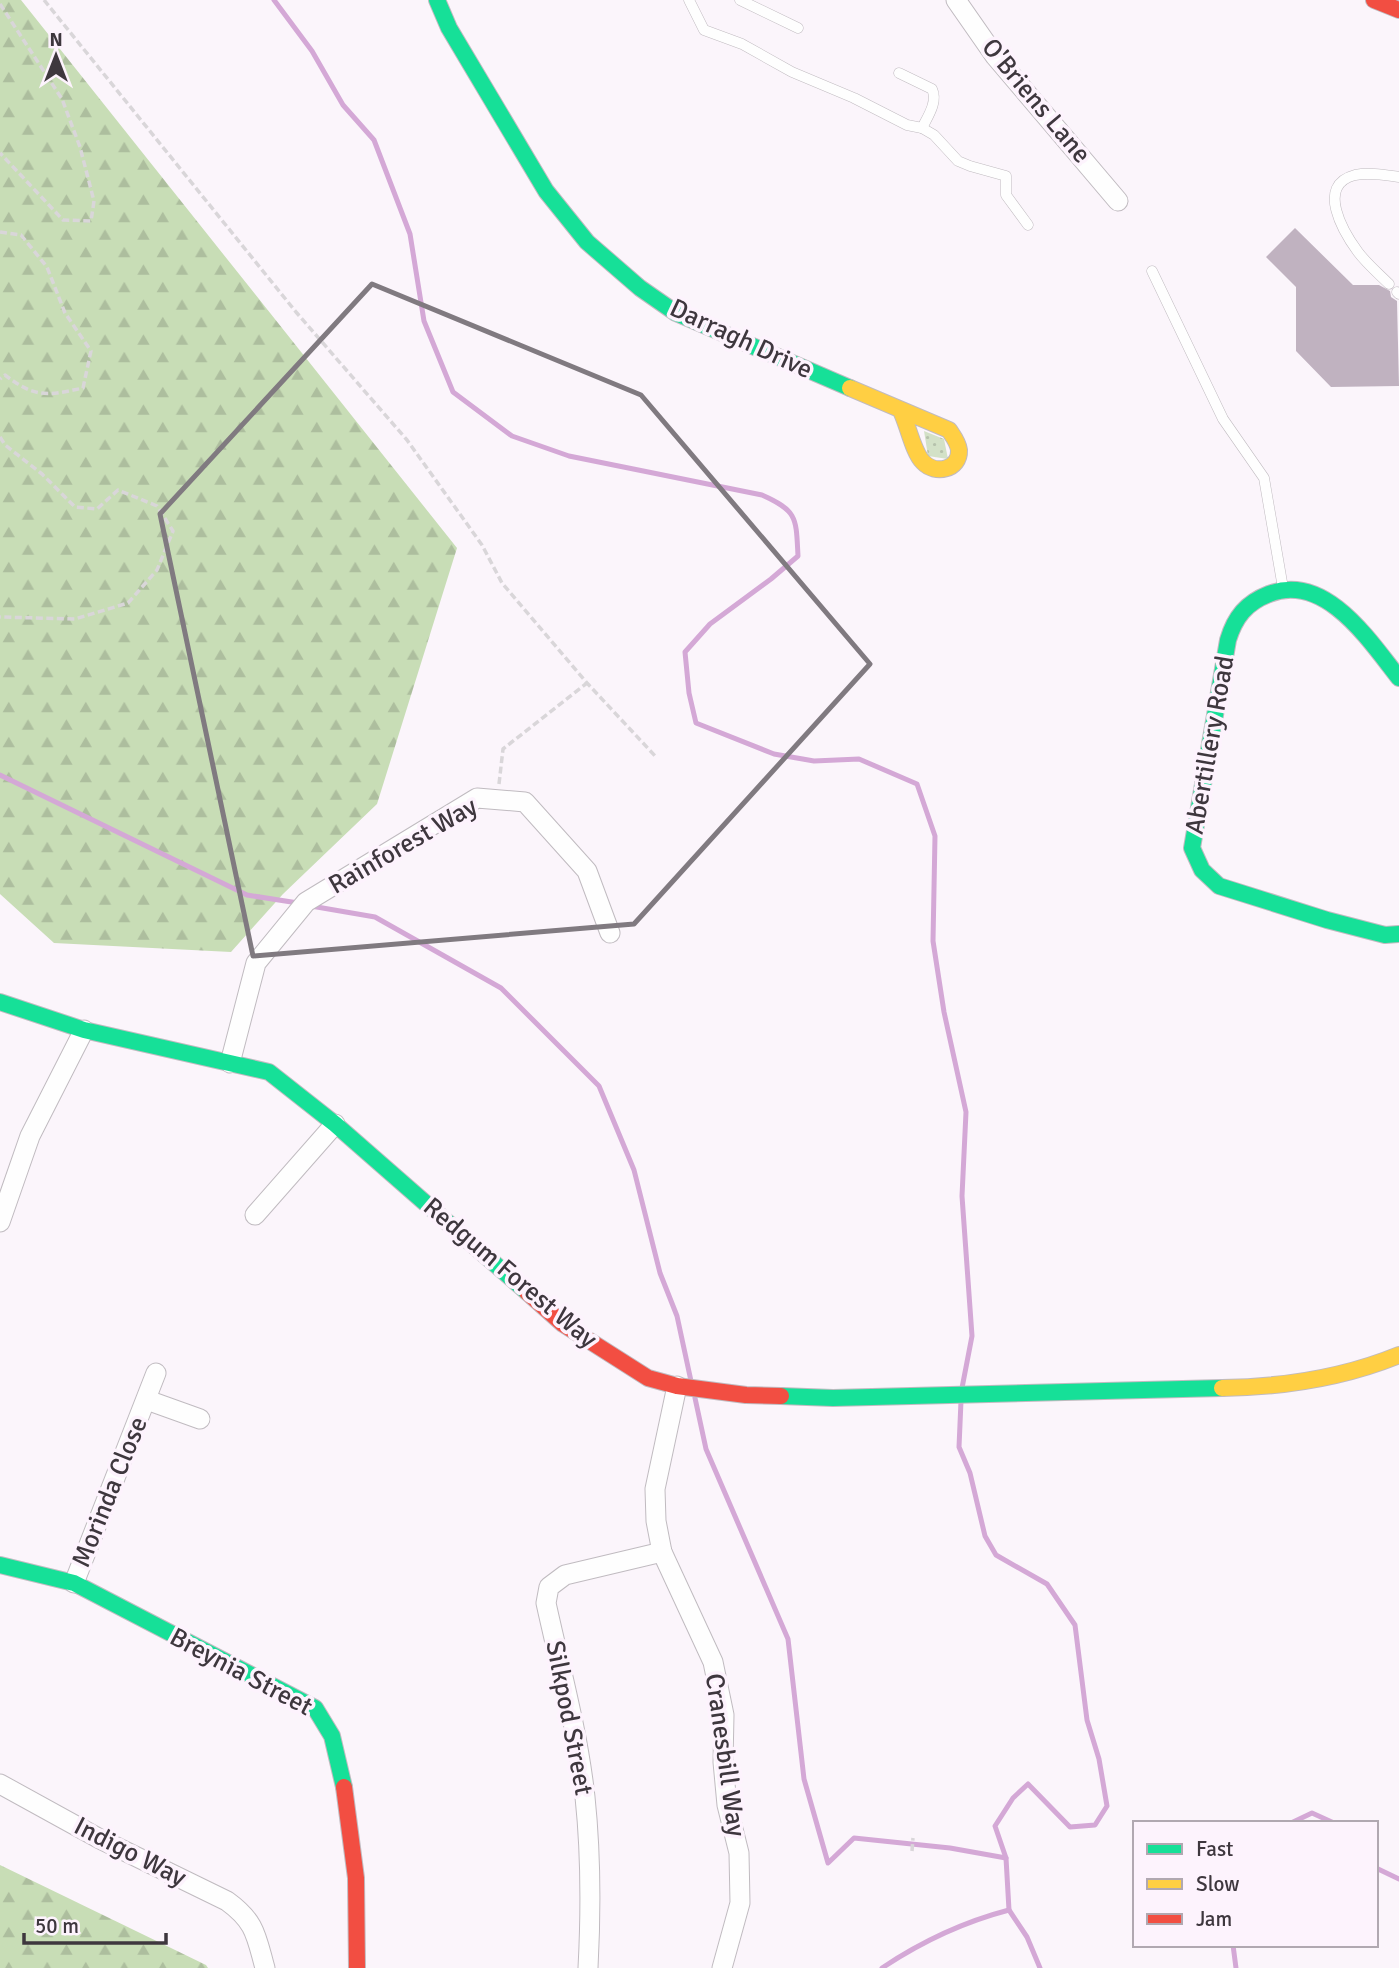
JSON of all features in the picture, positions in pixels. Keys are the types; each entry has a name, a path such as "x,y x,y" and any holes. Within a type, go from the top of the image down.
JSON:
{"street":[{"name":"Darragh Drive","path":"437,0 449,28 546,191 587,242 640,288 676,313 901,411"},
{"name":"O'Briens Lane","path":"956,0 995,56 1118,201"},
{"path":"1374,0 1399,10"},
{"path":"1283,588 1304,590 1324,598 1369,640 1399,678"},
{"name":"Abertillery Road","path":"1283,588 1250,603 1235,618 1228,640 1192,848 1202,872 1219,886 1327,920 1385,935 1399,934"},
{"name":"Rainforest Way","path":"230,1063 256,963 306,902 477,798 525,802 587,871 610,933"},
{"name":"Redgum Forest Way","path":"0,1002 84,1030 269,1072 335,1124 563,1324 648,1378 677,1386 746,1395 833,1398 1229,1388 1312,1381 1370,1367 1399,1355"},
{"path":"0,1222 30,1136 84,1030"},
{"path":"255,1215 335,1124"},
{"name":"Morinda Close","path":"74,1583 156,1373"},
{"name":"Cranesbill Way","path":"677,1386 655,1489 656,1521 662,1552 713,1662 724,1715 723,1762 726,1794 739,1853 740,1903 722,1968"},
{"name":"Morinda Close","path":"147,1400 200,1419"},
{"name":"Silkpod Street","path":"588,1968 591,1920 590,1855 585,1794 546,1603 549,1587 565,1575 662,1552"},
{"name":"Breynia Street","path":"0,1565 74,1583 316,1708 327,1722 336,1746 346,1797 358,1881 358,1968"},
{"name":"Indigo Way","path":"0,1784 100,1839 227,1901 244,1913 254,1928 265,1968"}],"lane":[{"path":"689,0 704,30 742,44 792,72 854,98 907,125 922,128 934,135 958,161 1006,176 1006,195 1028,225"},
{"path":"740,0 798,28"},
{"path":"899,73 932,89 934,101 922,128"},
{"path":"1395,290 1360,255 1347,235 1336,214 1334,194 1342,181 1355,175 1399,177"},
{"path":"1152,271 1223,419 1264,478 1283,588"}],"path":[{"path":"44,0 296,312 407,439 482,545 502,583 587,683 657,758"},
{"path":"0,4 62,99 80,148 93,201 91,221 63,220 0,153"},
{"path":"0,232 21,235 47,267 65,313 91,351 83,388 51,395 23,389 5,375 0,379"},
{"path":"0,437 5,446 42,474 75,507 97,509 118,490 157,506 173,531 157,570 128,603 75,619 0,617"},
{"path":"498,800 503,749 587,683"},
{"path":"912,1851 913,1839"}],"highlighted area":[{"path":"372,284 641,395 870,664 634,924 253,956 160,514"}],"green space":[{"path":"0,0 21,0 457,548 377,804 283,894 231,952 54,943 0,894"},
{"path":"924,431 944,439 948,459 928,456"},
{"path":"0,1865 206,1965 208,1968 0,1968"}],"building":[{"path":"1295,228 1353,285 1379,285 1390,291 1391,297 1397,301 1399,386 1331,387 1296,351 1296,287 1266,257"}],"waterway":[{"path":"274,0 312,51 343,105 374,140 410,234 424,321 453,392 512,436 569,456 762,495 783,506 793,517 798,556 710,624 685,652 689,693 696,723 774,754 814,761 859,759 917,784 935,836 933,941 944,1012 966,1112 962,1196 972,1336 962,1388"},
{"path":"0,775 247,895 298,903"},
{"path":"311,906 375,917 501,988 599,1086 634,1170 660,1273 677,1316 691,1381"},
{"path":"695,1398 706,1449 788,1639 804,1779 828,1863 854,1838 950,1848 1006,1858"},
{"path":"961,1401 959,1447 970,1473 985,1536 996,1555 1047,1584 1075,1625 1087,1720 1099,1759 1107,1806 1095,1825 1070,1827 1028,1784 1013,1798 995,1826 1006,1858 1009,1910"},
{"path":"1295,1821 1312,1813 1330,1821"},
{"path":"1378,1869 1399,1879"},
{"path":"882,1968 943,1934 975,1920 1009,1910 1027,1937 1040,1968"},
{"path":"1233,1947 1236,1968"}],"traffic: fast":[{"path":"437,0 449,28 546,191 587,242 640,288 676,313 850,388"},
{"path":"1399,678 1344,614 1309,592 1289,590 1269,594 1248,606 1234,624 1228,640 1192,848 1202,870 1219,886 1327,920 1385,935 1399,934"},
{"path":"0,1002 84,1030 269,1072 335,1124 527,1292"},
{"path":"781,1396 833,1398 1222,1388"},
{"path":"0,1565 74,1583 315,1708 332,1736 344,1787"}],"traffic: slow":[{"path":"850,388 949,430 959,450 958,457 951,466 940,469 923,462 916,452 901,411"},
{"path":"1222,1388 1312,1380 1356,1370 1399,1355"}],"traffic: jam":[{"path":"1374,0 1399,10"},
{"path":"527,1292 563,1324 648,1378 677,1386 746,1395 781,1396"},
{"path":"344,1787 356,1878 357,1968"}]}
